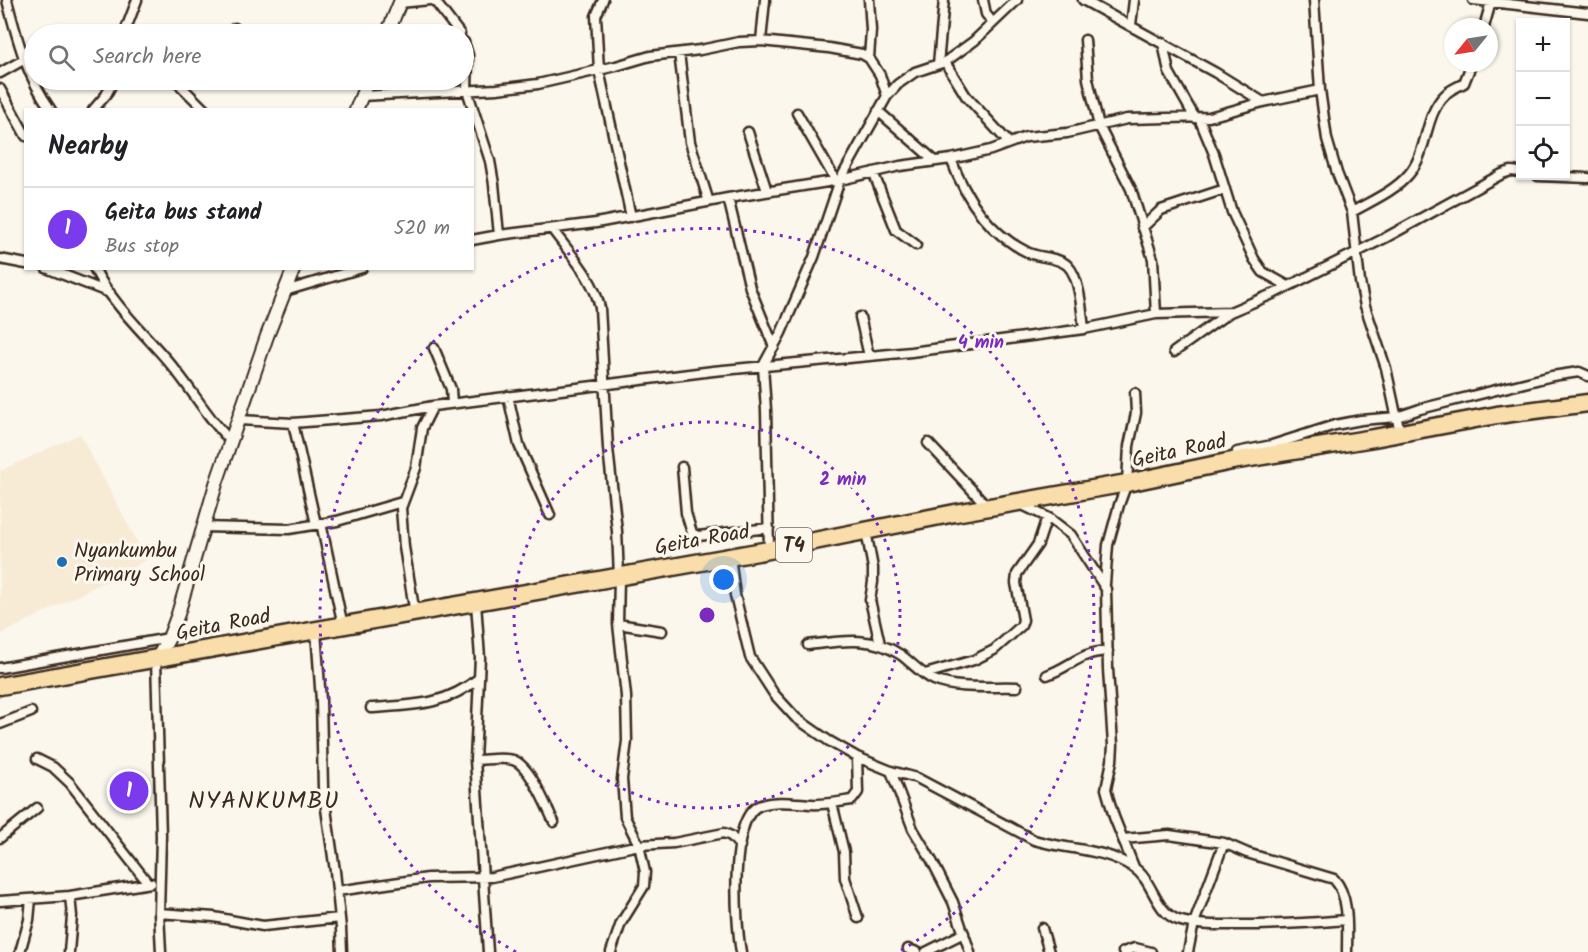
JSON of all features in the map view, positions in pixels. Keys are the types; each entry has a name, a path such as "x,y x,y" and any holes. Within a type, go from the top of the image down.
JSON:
{"highway":[{"name":"Geita Road","path":"0,686 769,550 1014,502 1127,483 1399,425 1588,403"}],"main road":[{"path":"391,24 400,1"},
{"path":"357,108 364,90"},
{"path":"156,660 169,638 178,614 231,441 267,336 293,270"}],"street":[{"path":"7,0 24,57"},
{"path":"128,24 137,0"},
{"path":"400,1 432,0 452,24"},
{"path":"603,0 596,16 599,70 631,217"},
{"path":"761,40 765,0"},
{"path":"868,58 871,30 869,0"},
{"path":"944,0 942,63 966,96 1009,143"},
{"path":"983,0 986,14 993,23"},
{"path":"769,550 763,366 814,257 838,181 887,96 898,84 915,72 942,63 974,41 1017,0"},
{"path":"1083,0 1163,43 1263,102"},
{"path":"1131,25 1134,0"},
{"path":"1314,0 1320,90 1331,154 1352,212 1365,306 1386,368 1399,425 1420,409 1552,376 1578,372 1588,376"},
{"path":"1473,0 1588,13"},
{"path":"1487,18 1491,2"},
{"path":"474,89 538,84 651,56 761,40 858,53 868,58 880,75 887,96"},
{"path":"1085,40 1088,79 1099,126 1131,189 1153,260 1156,314"},
{"path":"1163,43 1169,72 1197,118 1241,234 1258,266 1267,275 1288,286"},
{"path":"679,52 690,142 709,202"},
{"path":"0,73 24,61"},
{"path":"1352,212 1400,184 1411,173 1442,98 1464,83 1468,72"},
{"path":"0,89 24,132"},
{"path":"37,90 50,108"},
{"path":"95,108 109,90"},
{"path":"185,90 203,108"},
{"path":"361,96 467,90 473,108"},
{"path":"474,240 552,230 767,191 838,181 873,172 951,159 1037,135 1066,133 1143,117 1209,117 1263,102 1320,90"},
{"path":"474,111 490,160 496,193 499,235"},
{"path":"878,111 935,161"},
{"path":"797,114 838,181"},
{"path":"748,132 767,191"},
{"path":"951,159 965,193 988,226 1031,254 1063,262 1070,268 1080,298 1084,329"},
{"path":"873,172 896,230 916,246"},
{"path":"1174,352 1230,312 1288,286 1414,223 1502,174 1516,172"},
{"path":"1570,177 1588,178"},
{"path":"1142,228 1161,210 1225,189"},
{"path":"728,198 750,288 774,346"},
{"path":"552,230 597,294 619,577 618,624 626,696 627,741 622,780 625,817 639,845 645,872 644,886 621,923 611,952"},
{"path":"0,259 24,264"},
{"path":"51,270 111,294"},
{"path":"95,270 111,294 151,344 177,371 215,426 231,441"},
{"path":"285,291 355,270"},
{"path":"239,420 293,423 381,416 508,396 869,356 1084,329 1156,314 1230,312"},
{"path":"860,317 869,356"},
{"path":"434,348 451,389 452,403"},
{"path":"1135,393 1136,413 1129,446 1127,483 1110,536 1105,584 1113,745 1106,789 1134,867 1146,880 1161,906 1171,916 1194,923 1291,925 1346,920"},
{"path":"508,396 519,445 550,515"},
{"path":"415,614 402,532 402,502 417,468 422,428 433,406"},
{"path":"293,423 343,626"},
{"path":"928,443 988,507"},
{"path":"682,467 686,513 692,533 698,536 769,528"},
{"path":"203,527 277,529 319,524 402,502"},
{"path":"1014,502 1047,517 1071,535 1105,584"},
{"path":"925,674 956,666 984,655 994,650 1021,627 1023,620 1017,591 1017,574 1038,544 1047,517"},
{"path":"866,531 873,568 870,600 880,644"},
{"path":"730,556 735,595 745,644 750,657 778,699 796,718 857,757 891,771 917,777 1034,840 1051,846 1103,854 1134,867"},
{"path":"476,603 479,678 475,760 488,952"},
{"path":"618,624 662,631"},
{"path":"316,631 321,701 323,788 337,891 342,952"},
{"path":"0,668 169,638"},
{"path":"808,645 862,640 880,644 898,653 932,679 947,683 1017,687"},
{"path":"1047,675 1065,668 1086,654 1108,651"},
{"path":"156,660 161,836 159,913 161,952"},
{"path":"371,708 432,703 463,691 479,678"},
{"path":"0,724 31,712"},
{"path":"741,952 737,930 736,894 740,846 745,823 753,807 774,803 832,803 852,800 858,792 857,757"},
{"path":"37,759 53,767 62,775 148,883"},
{"path":"475,760 508,759 519,762 532,779 554,822"},
{"path":"891,771 913,830 933,861 953,902 970,952"},
{"path":"832,803 844,852 845,878 858,918"},
{"path":"0,838 38,808"},
{"path":"337,891 428,878 484,878 526,871 639,845 674,843 727,833 740,846"},
{"path":"1123,839 1169,835 1224,843 1255,856 1334,879 1342,892 1347,952"},
{"path":"1188,952 1194,923 1224,843"},
{"path":"0,901 70,896 160,881"},
{"path":"69,952 72,916 70,896"},
{"path":"20,952 30,920 31,899"},
{"path":"159,913 214,917 263,926 340,918"},
{"path":"1042,928 1049,952"},
{"path":"926,952 964,933"},
{"path":"1123,952 1135,948 1151,952"}],"shaded area":[{"path":"80,434 147,560 0,635 0,471"}],"place":[{"name":"Nyankumbu Primary School","path":"62,562"},
{"name":"Geita bus stand","path":"129,791"}],"district":[{"name":"NYANKUMBU","path":"264,800"}]}
